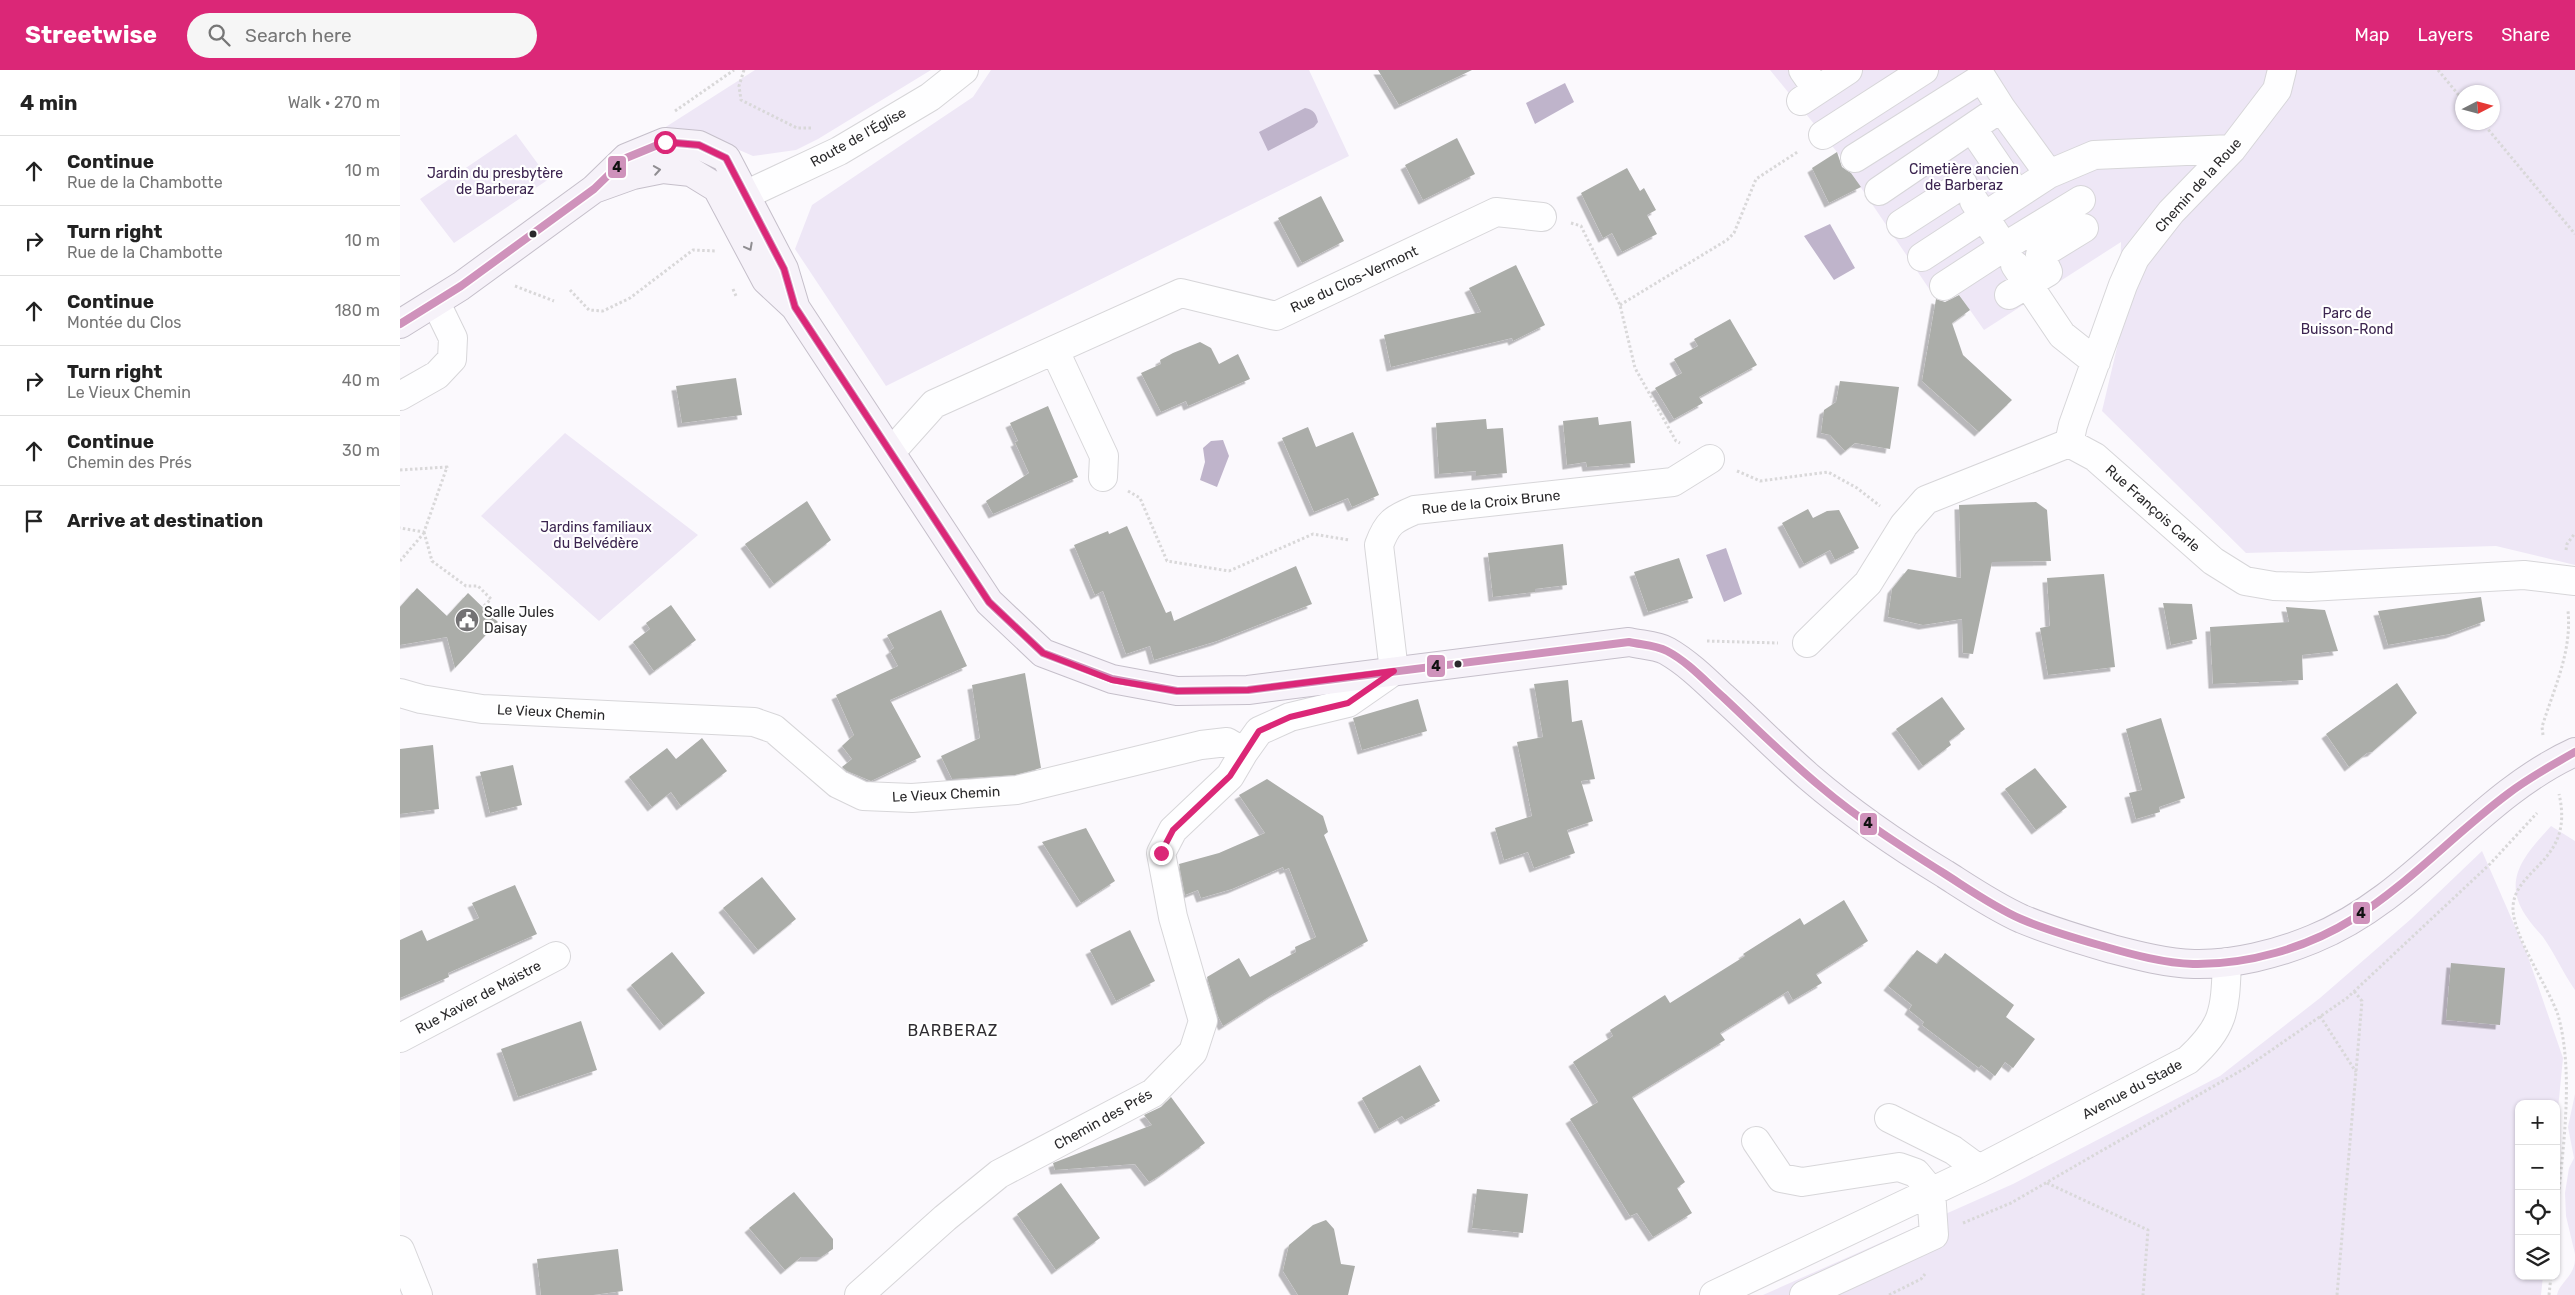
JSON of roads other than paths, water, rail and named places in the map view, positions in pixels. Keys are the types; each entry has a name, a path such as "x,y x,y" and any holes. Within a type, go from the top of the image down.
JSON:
{"main road":[{"path":"400,324 436,303 594,189 633,175 663,168 691,172 736,199 766,280 795,307 989,602 1043,653 1112,680 1177,691 1248,690 1629,642 1665,650 1693,669 1809,777 1904,849 1982,898 2020,918 2058,933 2129,954 2195,964 2227,962 2266,954 2313,940 2349,922 2426,866 2519,784 2563,758"}],"street":[{"name":"Route de l'Église","path":"736,199 839,151 930,97 964,70"},
{"path":"1805,84 1848,70"},
{"path":"1922,257 1937,142 1924,70"},
{"name":"Chemin de la Roue","path":"2069,444 2122,285 2135,258 2170,212 2232,149 2277,90 2282,70"},
{"path":"1901,224 1937,142 1982,78 2001,108 2049,174"},
{"path":"1856,158 1937,142 1972,128 2001,108"},
{"path":"1972,128 2017,194"},
{"path":"1823,136 1937,142 2017,194"},
{"path":"1879,191 1937,142"},
{"path":"1937,142 2014,273 2062,336 2096,362"},
{"path":"2017,194 2049,174 2094,155 2232,149"},
{"path":"2014,273 2081,200"},
{"name":"Rue du Clos-Vermont","path":"891,452 934,404 1181,293 1276,316 1496,212 1542,217"},
{"path":"1944,286 2014,273 2048,272 2040,256 2084,228"},
{"path":"400,396 437,375 452,359 453,338 436,303"},
{"path":"1055,350 1104,456 1103,477"},
{"path":"1807,643 1868,583 1904,525 1926,500 2069,444"},
{"name":"Rue François Carle","path":"2069,444 2096,457 2213,561 2245,581 2274,586 2309,586 2524,575 2570,580"},
{"name":"Rue de la Croix Brune","path":"1394,671 1379,545 1385,530 1396,518 1415,510 1672,482 1710,459"},
{"path":"1244,752 1259,731 1290,717 1348,703 1394,671"},
{"name":"Le Vieux Chemin","path":"400,694 421,700 482,708 754,722 774,729 838,784 863,796 912,798 1017,790 1201,745 1227,742 1244,752"},
{"name":"Chemin des Prés","path":"859,1295 945,1218 999,1174 1153,1093 1193,1052 1203,1021 1173,917 1161,853 1173,830 1230,776 1244,752"},
{"name":"Rue Xavier de Maistre","path":"400,1038 556,956"},
{"name":"Avenue du Stade","path":"1714,1295 1979,1169 2188,1060 2209,1040 2220,1020 2226,991 2227,962"},
{"path":"1889,1118 1953,1150 1979,1169"},
{"path":"1756,1140 1782,1178 1802,1182 1899,1167 1916,1173 1932,1191 1934,1235 1804,1295"},
{"path":"400,1250 418,1295"}],"place":[{"name":"Salle Jules Daisay","path":"467,620"}],"district":[{"name":"BARBERAZ","path":"953,1030"}],"park label":[{"name":"Cimetière ancien de Barberaz","path":"1964,178"},
{"name":"Jardin du presbytère de Barberaz","path":"495,182"},
{"name":"Parc de Buisson-Rond","path":"2347,322"},
{"name":"Jardins familiaux du Belvédère","path":"596,536"}]}
